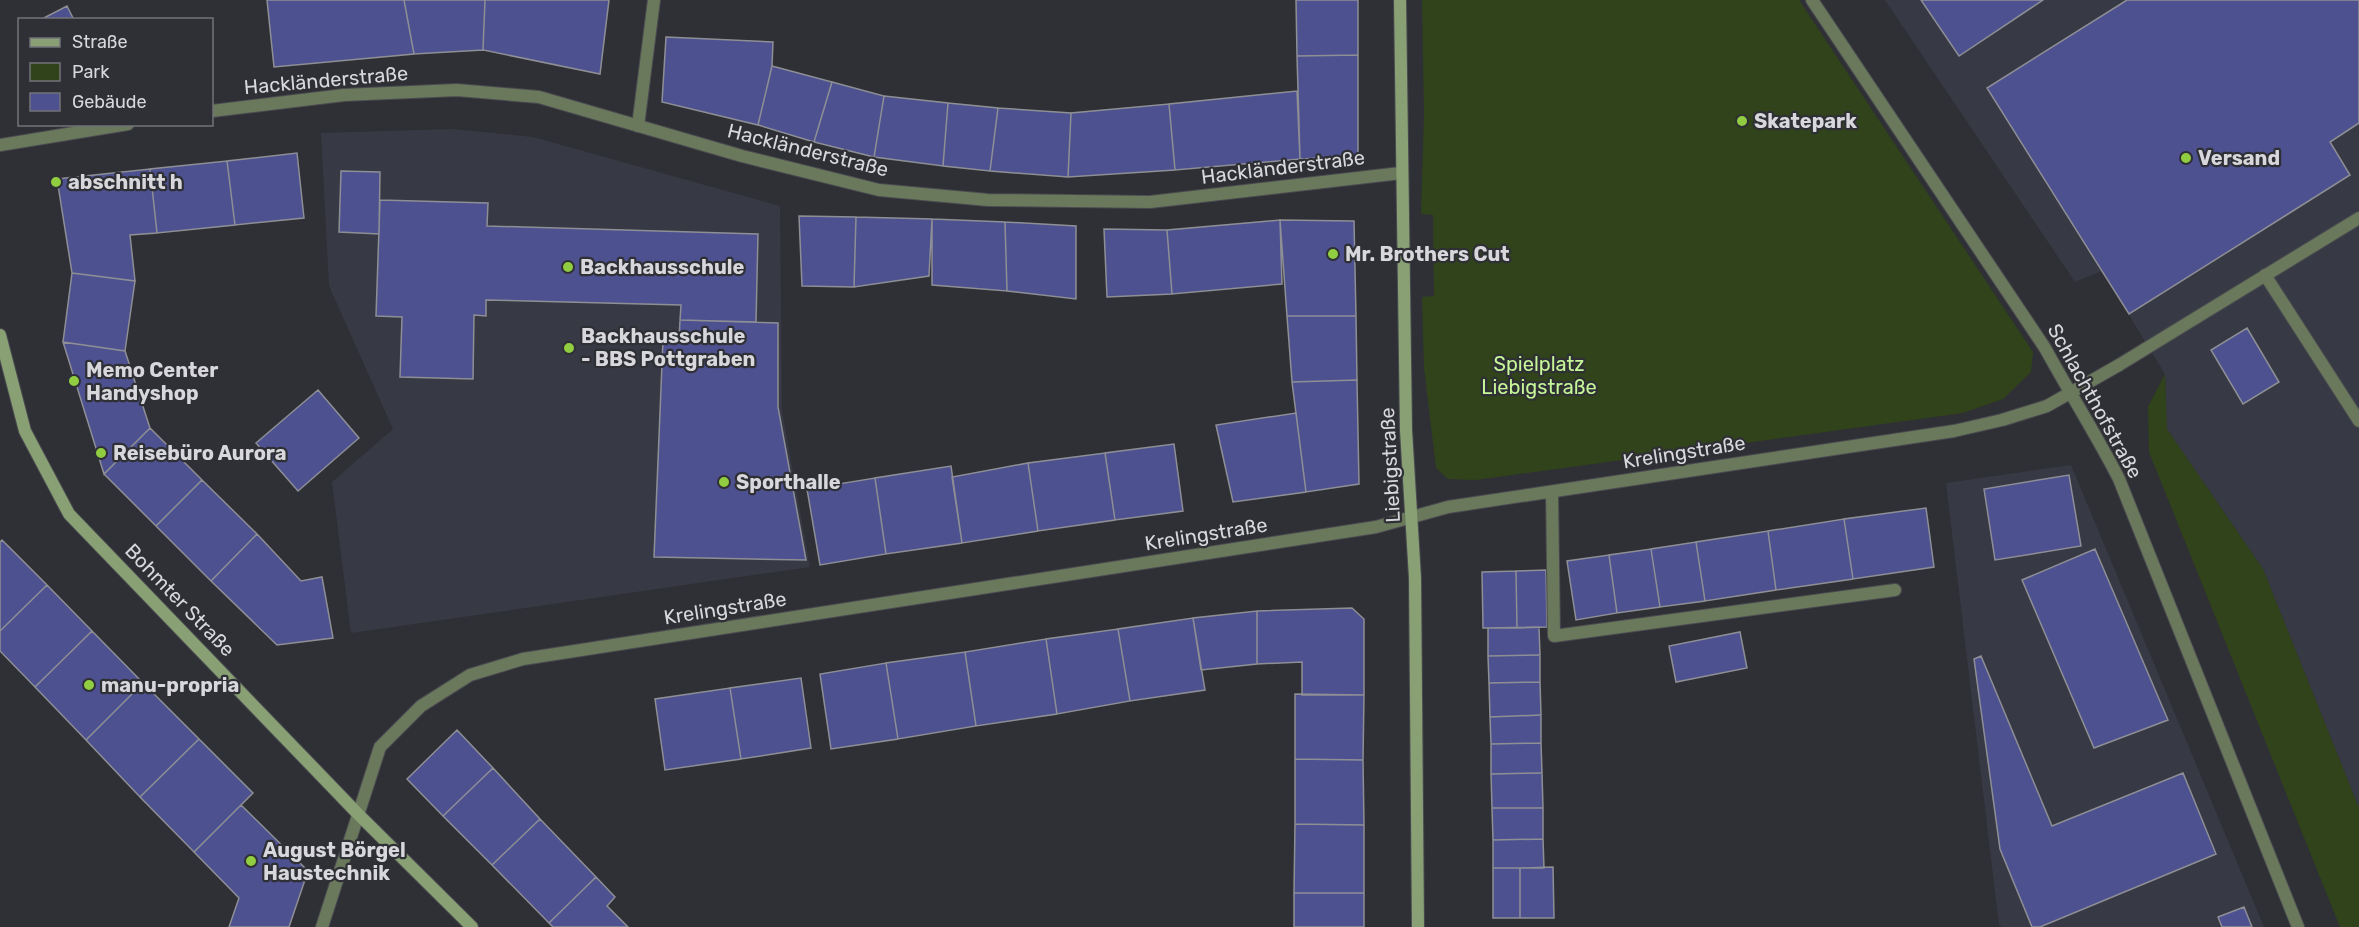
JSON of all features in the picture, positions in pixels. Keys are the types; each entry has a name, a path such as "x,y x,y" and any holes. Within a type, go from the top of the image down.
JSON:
{"street":[{"path":"638,126 654,0"},
{"name":"Liebigstraße","path":"1400,0 1406,430 1415,578 1418,927"},
{"name":"Schlachthofstraße","path":"1812,0 2046,348 2097,435 2119,479 2298,927"},
{"name":"Hackländerstraße","path":"213,111 344,95 457,90 539,97 742,156 879,190 988,200 1150,202 1401,172"},
{"path":"0,145 116,126"},
{"name":"Krelingstraße","path":"322,927 380,747 421,706 470,675 523,659 1376,528 1448,507 1954,431 2002,420 2048,406 2071,394 2359,218"},
{"path":"2265,275 2359,421"},
{"name":"Bohmter Straße","path":"0,336 26,431 69,514 358,814 472,927"},
{"path":"1552,492 1554,636 1895,590"}],"shaded area":[{"path":"1885,0 2359,0 2359,808 2263,569 2167,429 2165,374 2102,271 2075,282"},
{"name":"Backhausschule - BBS Pottgraben","path":"453,129 533,137 780,206 782,411 810,567 351,633 332,482 393,429 329,286 321,133"},
{"path":"2071,465 2264,927 2003,927 1999,925 1946,483"}],"green space":[{"name":"Spielplatz Liebigstraße","path":"1422,0 1799,0 2033,352 2031,372 2003,399 1963,413 1476,480 1448,479 1436,468 1424,368 1422,297 1434,296 1433,215 1421,214 1424,115"},
{"path":"2165,374 2167,429 2263,569 2359,808 2359,927 2340,927 2149,452 2148,407"}],"building":[{"path":"267,0 404,0 414,54 274,67"},
{"path":"404,0 485,0 483,50 414,54"},
{"path":"485,0 609,0 600,74 483,50"},
{"path":"1296,0 1358,0 1358,55 1297,56"},
{"path":"1921,0 2043,0 1959,56"},
{"name":"Versand","path":"2127,0 2359,0 2359,123 2330,142 2350,175 2129,314 1987,88"},
{"path":"67,6 73,18 44,18"},
{"path":"666,37 773,42 772,66 758,125 662,102"},
{"path":"1358,55 1358,156 1300,159 1297,56"},
{"path":"772,66 832,82 814,142 758,125"},
{"path":"832,82 884,96 874,157 814,142"},
{"path":"1297,91 1300,159 1175,170 1169,104"},
{"path":"884,96 948,103 943,166 874,157"},
{"path":"948,103 998,108 990,171 943,166"},
{"path":"1169,104 1175,170 1068,177 1071,113"},
{"path":"998,108 1071,113 1068,177 990,171"},
{"path":"297,153 304,218 235,225 227,161"},
{"path":"227,161 235,225 157,233 150,169"},
{"path":"150,169 157,233 130,235 135,281 72,273 57,179"},
{"path":"341,171 380,172 379,234 339,232"},
{"name":"Backhausschule","path":"380,200 488,203 487,226 758,234 756,322 680,320 681,305 486,300 486,316 474,315 473,379 400,377 402,317 376,316"},
{"path":"799,216 856,217 854,287 802,286"},
{"path":"856,217 932,219 929,276 854,287"},
{"path":"932,219 1005,222 1007,291 932,285"},
{"path":"1280,220 1282,284 1172,294 1167,230"},
{"path":"1280,220 1354,221 1356,316 1287,316"},
{"path":"1005,222 1076,226 1076,299 1007,291"},
{"path":"1104,229 1167,230 1172,294 1107,297"},
{"path":"72,273 135,281 125,351 63,342"},
{"path":"1287,316 1356,316 1357,380 1292,382"},
{"name":"Sporthalle","path":"680,320 778,323 778,407 806,560 654,557 663,340 679,340"},
{"path":"2247,328 2279,382 2243,404 2211,350"},
{"path":"63,342 125,351 150,428 104,474"},
{"path":"1357,380 1359,484 1306,492 1292,382"},
{"path":"318,390 359,438 298,491 256,443"},
{"path":"1296,413 1306,492 1233,502 1216,425"},
{"path":"150,428 202,480 156,526 104,474"},
{"path":"1174,444 1183,511 1115,520 1105,453"},
{"path":"1105,453 1115,520 1038,531 1028,463"},
{"path":"1028,463 1038,531 962,543 952,477"},
{"path":"951,466 962,543 886,554 875,478"},
{"path":"2069,475 2081,546 1995,560 1984,489"},
{"path":"875,478 886,554 820,565 807,489"},
{"path":"202,480 257,534 211,581 156,526"},
{"path":"1926,508 1934,567 1853,579 1844,519"},
{"path":"1844,519 1853,579 1776,590 1768,531"},
{"path":"1768,531 1776,590 1705,601 1696,542"},
{"path":"257,534 301,581 322,577 333,638 277,645 211,581"},
{"path":"2,540 47,585 0,631 0,542"},
{"path":"1696,542 1705,601 1660,607 1651,549"},
{"path":"1651,549 1660,607 1617,613 1609,555"},
{"path":"2095,549 2168,720 2094,748 2022,580"},
{"path":"1609,555 1617,613 1576,620 1567,561"},
{"path":"1546,570 1547,627 1517,628 1516,571"},
{"path":"1516,571 1517,628 1483,628 1482,572"},
{"path":"47,585 92,631 35,687 0,651 0,631"},
{"path":"1352,608 1364,619 1364,695 1302,695 1302,662 1257,664 1257,611"},
{"path":"1257,611 1257,664 1201,670 1193,618"},
{"path":"1193,618 1205,690 1130,701 1118,629"},
{"path":"1539,627 1540,655 1488,656 1488,628"},
{"path":"1118,629 1130,701 1057,714 1046,639"},
{"name":"manu-propria","path":"92,631 143,683 86,740 35,687"},
{"path":"1740,632 1747,668 1676,682 1669,646"},
{"path":"1046,639 1057,714 976,726 965,652"},
{"path":"965,652 976,726 898,739 886,663"},
{"path":"1540,655 1540,682 1489,683 1488,656"},
{"path":"1981,656 2052,826 2183,773 2216,854 2040,927 2032,927 2000,849 1974,659"},
{"path":"886,663 898,739 831,749 820,674"},
{"path":"801,678 811,748 741,759 730,688"},
{"path":"1540,682 1541,715 1490,717 1489,683"},
{"path":"143,683 199,739 140,797 86,740"},
{"path":"730,688 741,759 665,770 655,699"},
{"path":"1295,694 1364,695 1363,760 1295,759"},
{"path":"1541,715 1541,743 1491,744 1490,717"},
{"path":"457,730 493,768 443,816 407,779"},
{"path":"199,739 253,793 194,852 140,797"},
{"path":"1541,743 1542,773 1491,774 1491,744"},
{"path":"1295,759 1363,760 1364,825 1295,824"},
{"path":"493,768 540,819 492,865 443,816"},
{"path":"1542,773 1543,808 1492,808 1491,774"},
{"name":"August Börgel Haustechnik","path":"241,805 308,871 289,927 229,927 239,898 194,852"},
{"path":"1492,808 1543,808 1543,839 1493,840"},
{"path":"540,819 596,877 549,923 492,865"},
{"path":"1295,824 1364,825 1364,893 1294,893"},
{"path":"1543,839 1544,868 1493,868 1493,840"},
{"path":"1553,867 1554,918 1520,918 1520,868"},
{"path":"1493,868 1520,868 1520,918 1493,918"},
{"path":"596,877 615,897 607,906 628,927 553,927 549,923"},
{"path":"1294,893 1364,893 1364,927 1294,927"},
{"path":"2244,907 2252,927 2222,927 2218,917"}],"place":[{"name":"Skatepark","path":"1742,121"},
{"name":"Versand","path":"2186,158"},
{"name":"abschnitt h","path":"56,182"},
{"name":"Mr. Brothers Cut","path":"1333,254"},
{"name":"Backhausschule","path":"568,267"},
{"name":"Backhausschule - BBS Pottgraben","path":"569,348"},
{"name":"Memo Center Handyshop","path":"74,381"},
{"name":"Reisebüro Aurora","path":"101,453"},
{"name":"Sporthalle","path":"724,482"},
{"name":"manu-propria","path":"89,685"},
{"name":"August Börgel Haustechnik","path":"251,861"}]}
